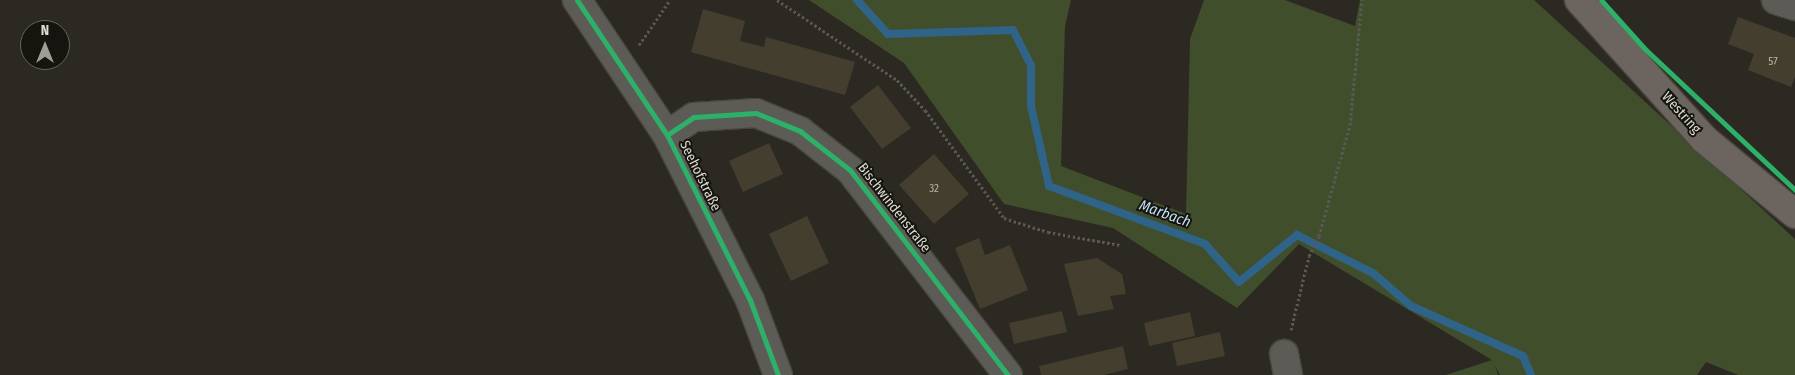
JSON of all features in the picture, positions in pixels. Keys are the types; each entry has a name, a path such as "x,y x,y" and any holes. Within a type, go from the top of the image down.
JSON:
{"main road":[{"name":"Westring","path":"1579,0 1704,139 1795,214"}],"street":[{"name":"Seehofstraße","path":"576,0 624,66 667,135 750,300 778,375"},
{"path":"1776,0 1795,6"},
{"name":"Bischwindenstraße","path":"667,135 694,117 756,113 800,131 850,170 1008,375"}],"path":[{"path":"624,66 670,0"},
{"path":"777,0 897,80 925,110 1004,218 1048,232 1120,245"},
{"path":"1286,365 1309,256 1319,236 1350,125 1362,0"}],"green space":[{"path":"809,0 1071,0 1065,26 1061,166 1186,214 1190,39 1204,0 1285,0 1355,26 1360,0 1534,0 1795,239 1795,375 1738,375 1706,362 1697,375 1500,375 1495,366 1498,375 1446,375 1492,360 1299,244 1237,308 1113,228 1004,204 904,63"}],"building":[{"path":"703,9 745,21 740,41 764,47 766,37 855,62 845,95 691,52"},
{"path":"1738,17 1795,38 1795,77 1791,87 1748,70 1754,54 1728,44"},
{"path":"878,85 911,128 882,149 850,107"},
{"path":"769,143 783,174 743,192 729,161"},
{"path":"934,154 969,194 934,224 899,185"},
{"path":"807,216 829,263 791,281 769,234"},
{"path":"979,238 985,255 1010,245 1028,290 980,309 955,248"},
{"path":"1097,258 1122,274 1126,294 1110,296 1114,309 1078,316 1064,264"},
{"path":"1062,311 1067,332 1014,344 1009,323"},
{"path":"1190,312 1195,336 1149,346 1144,323"},
{"path":"1220,332 1225,356 1177,366 1172,343"},
{"path":"1123,346 1128,369 1104,375 1041,375 1039,366"}],"waterway":[{"name":"Marbach","path":"857,0 888,34 1013,30 1031,65 1031,106 1049,186 1205,244 1239,282 1297,235 1373,273 1411,306 1523,356 1531,375"}],"cycle path":[{"path":"577,0 667,135 750,300 778,375"},
{"path":"1601,0 1645,49 1795,190"},
{"path":"667,135 694,117 756,113 800,131 850,170 1008,375"}]}
